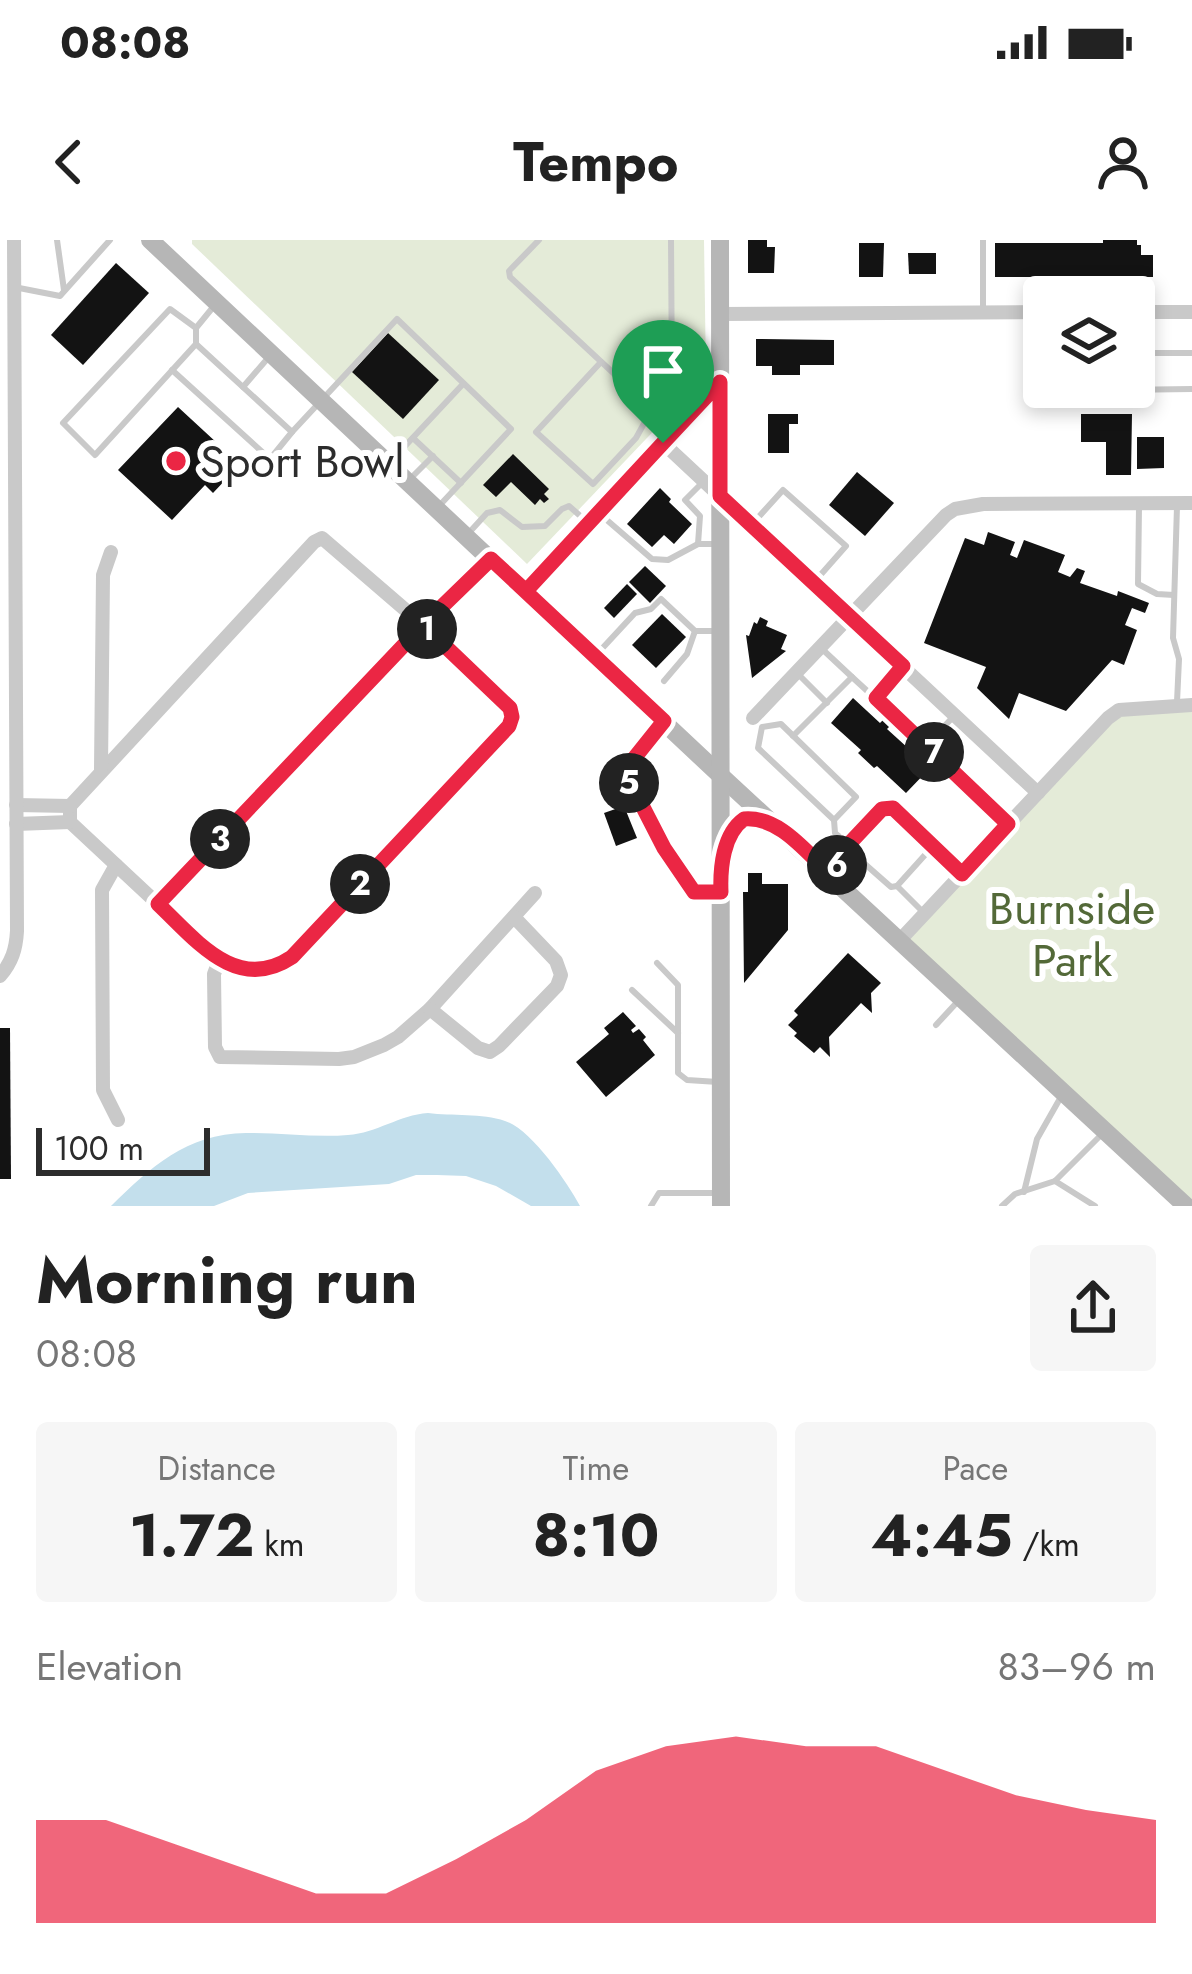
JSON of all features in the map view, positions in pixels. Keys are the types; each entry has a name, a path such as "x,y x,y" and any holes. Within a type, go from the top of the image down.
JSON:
{"main road":[{"path":"150,240 1106,1131 1174,1202"},
{"path":"720,240 722,1199"},
{"path":"720,884 731,832 739,822 764,819 780,829"}],"street":[{"path":"0,976 16,948 8,849 16,824 8,638 7,287 14,240"},
{"path":"1155,312 1192,312"},
{"path":"720,314 1023,313"},
{"path":"526,591 720,382"},
{"path":"663,443 1038,793"},
{"path":"757,722 796,673 955,509 983,504 1185,503"},
{"path":"16,805 70,814 116,865 219,961 257,970 292,957 509,726 512,717 510,708 423,625 322,538 101,769 70,814 16,824"},
{"path":"101,769 103,575 111,552"},
{"path":"158,904 491,559"},
{"path":"901,939 1108,718 1120,710 1184,705"},
{"path":"116,865 102,890 103,1090 118,1120"},
{"path":"219,961 214,974 215,1048 224,1059 354,1057 398,1037 430,1009 535,893"},
{"path":"430,1009 478,1048 490,1052 557,986 561,975 556,961 514,917"}],"lane":[{"path":"57,240 64,292"},
{"path":"539,240 509,272 510,277 676,429"},
{"path":"601,362 536,432 592,484 636,438 672,387 671,240"},
{"path":"983,240 983,313"},
{"path":"7,287 60,296 106,241"},
{"path":"196,328 170,309 63,423 95,455 196,344 196,328 216,303"},
{"path":"172,370 270,459 397,319 511,429 437,509"},
{"path":"196,344 292,432"},
{"path":"1155,353 1192,352"},
{"path":"243,387 271,355"},
{"path":"389,464 464,384"},
{"path":"1155,390 1192,389"},
{"path":"413,438 461,483"},
{"path":"408,482 433,456"},
{"path":"698,544 700,516 685,500 704,481"},
{"path":"752,525 783,490 846,546 813,582"},
{"path":"1138,503 1138,584 1157,594 1174,595"},
{"path":"1184,705 1173,643 1185,503"},
{"path":"466,536 487,513 500,510 522,526 545,526 569,506 652,560 668,560 698,544 720,544"},
{"path":"596,656 635,613 651,609 661,599 695,631 720,631"},
{"path":"664,681 687,654 695,631"},
{"path":"821,648 1008,824"},
{"path":"876,698 903,666"},
{"path":"796,673 827,703"},
{"path":"793,736 851,677"},
{"path":"927,746 955,715"},
{"path":"664,721 628,768 629,784 690,888 698,894 720,884"},
{"path":"834,820 856,797 781,724 757,722 758,748 834,820 836,833 891,887 933,846"},
{"path":"829,873 882,809 893,808 962,874"},
{"path":"897,886 925,913"},
{"path":"656,963 678,985 680,1076 721,1082"},
{"path":"632,990 678,1033"},
{"path":"935,1025 962,996"},
{"path":"1024,1192 1036,1139 1064,1092"},
{"path":"1002,1206 1015,1195 1055,1181 1106,1131"},
{"path":"1055,1181 1095,1206"},
{"path":"651,1206 659,1193 722,1199"}],"green space":[{"path":"192,240 704,240 706,376 527,564"},
{"name":"Burnside Park","path":"1192,705 1192,1206 901,939 1108,718"}],"water":[{"path":"428,1113 487,1117 515,1126 547,1158 580,1206 531,1206 466,1176 416,1175 389,1184 248,1193 214,1206 111,1206 155,1166 205,1139 246,1133 348,1135"}],"building":[{"path":"748,240 767,240 767,247 775,247 774,273 748,273"},
{"path":"1137,240 1141,255 1153,255 1153,276 995,277 995,243"},
{"path":"859,243 884,243 883,277 859,277"},
{"path":"908,253 936,253 936,274 909,274"},
{"path":"116,263 149,293 83,365 51,335"},
{"path":"388,333 439,380 403,419 352,372"},
{"path":"756,339 834,340 834,365 800,365 800,375 772,375 772,366 756,366"},
{"name":"Sport Bowl","path":"178,407 230,455 221,466 230,475 213,493 205,485 172,520 118,470"},
{"path":"768,414 798,414 798,424 789,424 789,453 768,453"},
{"path":"1081,414 1132,414 1131,475 1106,475 1106,442 1081,442"},
{"path":"1137,437 1164,437 1164,468 1137,469"},
{"path":"513,454 549,489 544,503 540,499 535,505 511,482 496,497 483,485"},
{"path":"857,472 894,503 865,536 829,505"},
{"path":"660,488 692,524 674,544 664,535 652,547 627,524"},
{"path":"988,532 1015,542 1010,555 1017,558 1024,540 1065,555 1058,572 1070,577 1077,568 1085,571 1080,583 1149,603 1145,613 1132,608 1125,625 1137,630 1124,665 1112,660 1066,711 1019,693 1009,719 977,688 986,667 924,643 965,538 984,545"},
{"path":"645,566 666,586 650,603 629,582"},
{"path":"627,584 637,594 614,618 604,608"},
{"path":"662,614 686,637 656,668 632,645"},
{"path":"760,617 768,621 766,626 787,635 781,649 786,651 752,678 746,635"},
{"path":"853,698 880,723 884,719 891,725 887,729 930,768 906,793 831,723"},
{"path":"624,806 637,838 616,846 604,813"},
{"path":"748,873 762,873 762,884 788,884 788,930 744,983 743,892 748,892"},
{"path":"848,953 881,983 871,993 872,1013 861,1003 829,1037 830,1057 820,1047 814,1053 788,1025 798,1015 794,1011"},
{"path":"623,1012 636,1026 633,1033 639,1029 655,1055 606,1097 576,1062 609,1034 604,1028"},
{"path":"0,1028 10,1028 11,1179 0,1179"}],"place":[{"name":"Sport Bowl","path":"176,461"}],"route":[{"path":"663,443 526,591 491,559 423,625 510,708 509,726 292,957 257,970 219,961 158,904 423,625 491,559 664,721 628,768 629,784 694,892 721,892 731,832 744,819 764,819 780,829 829,873 882,809 893,808 962,874 1008,824 876,698 903,666 720,496 720,382 663,443"}]}
